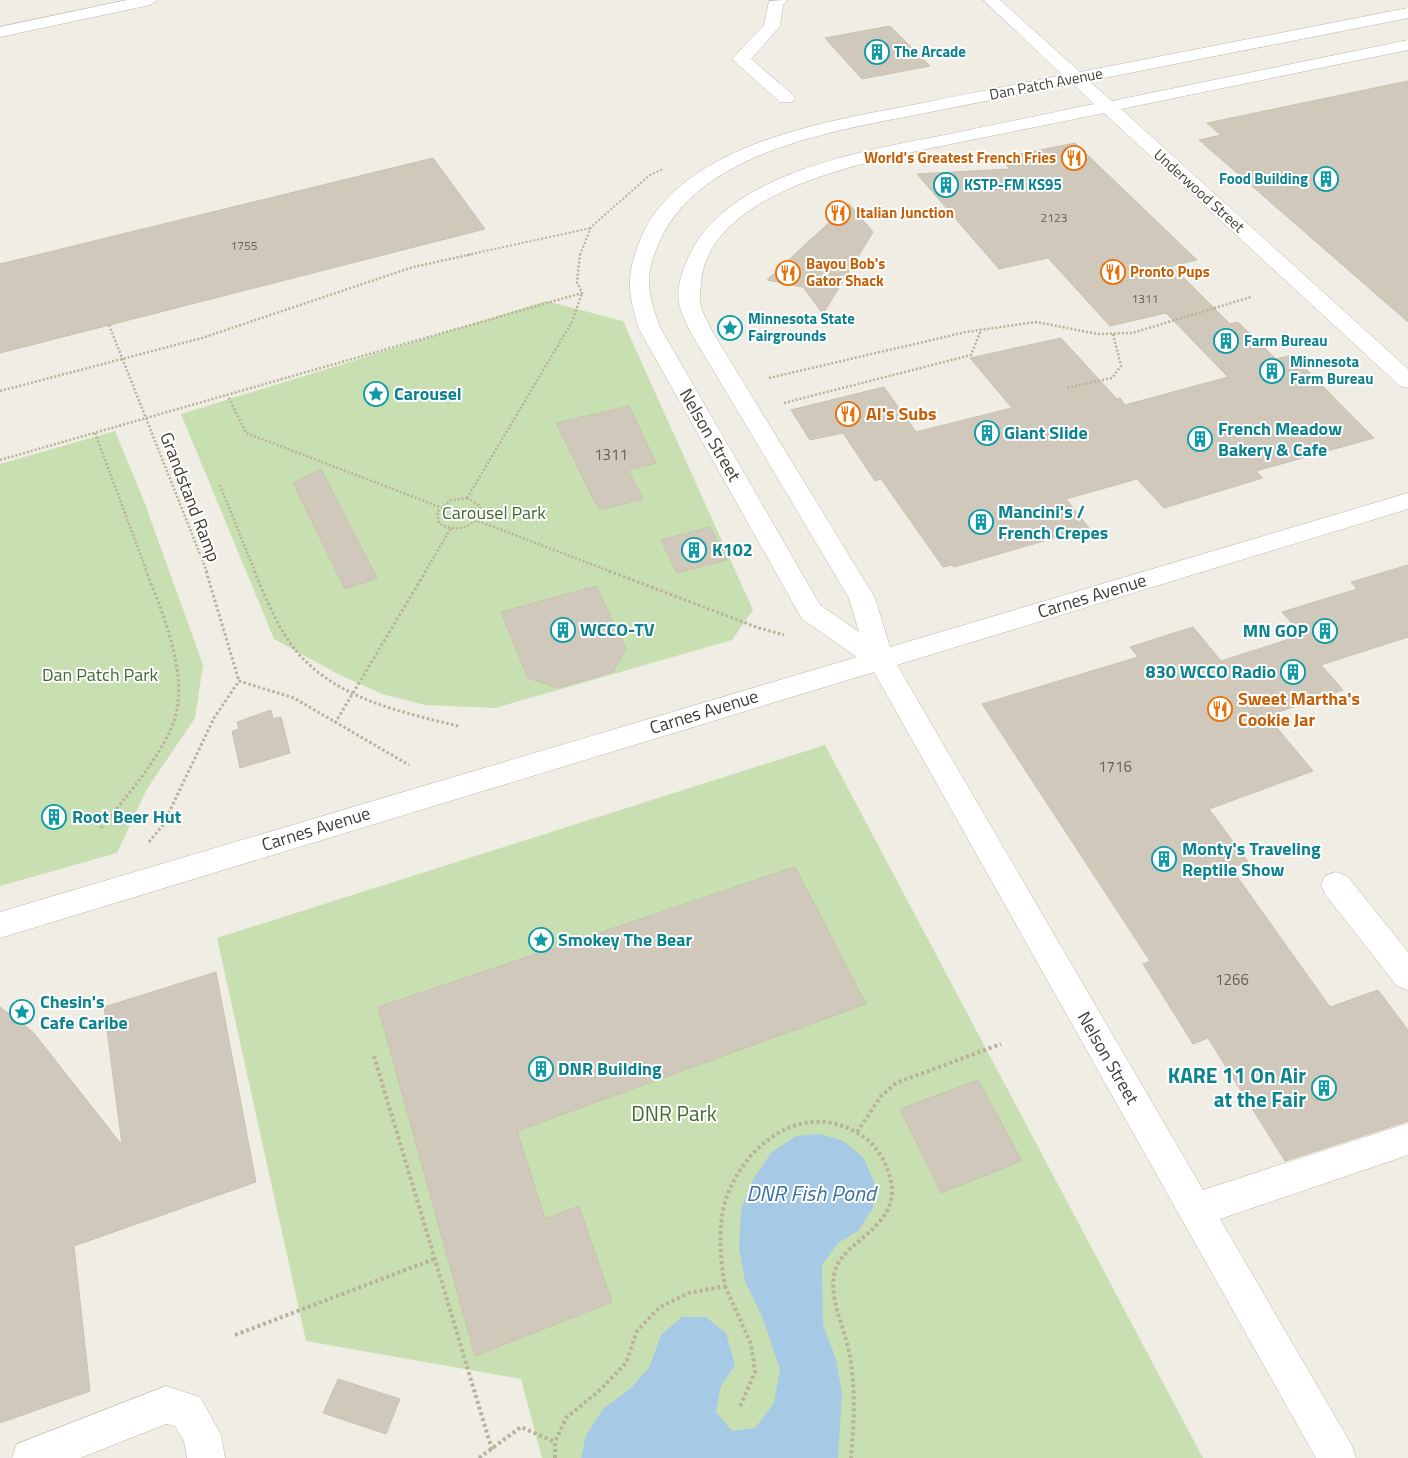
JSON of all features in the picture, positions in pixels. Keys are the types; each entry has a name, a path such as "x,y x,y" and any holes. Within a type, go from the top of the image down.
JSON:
{"street":[{"path":"0,32 150,0"},
{"path":"779,0 775,4 772,26 741,59 786,98"},
{"name":"Underwood Street","path":"991,0 1408,381"},
{"name":"Dan Patch Avenue","path":"694,185 732,161 771,145 856,121 1408,13"},
{"name":"Dan Patch Avenue","path":"745,206 773,189 848,160 1408,45"},
{"path":"732,161 773,189"},
{"name":"Nelson Street","path":"694,185 670,205 654,227 646,247 639,276 642,305 650,329 811,612 880,659"},
{"name":"Nelson Street","path":"745,206 717,226 702,246 691,271 689,301 701,331 862,598 880,659 1337,1458"},
{"name":"Carnes Avenue","path":"0,925 1408,501"},
{"path":"1336,884 1408,976"},
{"path":"1195,1210 1408,1139"},
{"path":"31,1458 166,1404 187,1410 202,1435 206,1458"}],"path":[{"path":"467,498 572,322 582,293 577,282 580,254 591,227 650,175 665,168"},
{"path":"0,391 202,338 413,267 591,227"},
{"path":"0,460 582,293"},
{"path":"764,379 981,330 1036,322 1098,334 1132,333 1251,297"},
{"name":"Grandstand Ramp","path":"109,326 205,567 239,681"},
{"path":"779,404 971,355 981,330"},
{"path":"1067,388 1112,378 1121,366 1113,334"},
{"path":"227,394 246,433 440,507"},
{"path":"95,432 163,619 179,685 176,714 161,743 141,776 101,828"},
{"path":"220,484 272,609 297,651 323,674 353,693 401,712 458,726"},
{"path":"467,498 479,505 482,511 478,521 467,527 450,528 439,522 437,512 440,507 451,500 467,498"},
{"path":"478,521 750,625 790,636"},
{"path":"336,723 450,528"},
{"path":"110,892 163,825 214,718 239,681 294,698 451,788"},
{"path":"857,1132 881,1096 896,1083 1001,1044"},
{"path":"374,1056 492,1450"},
{"path":"739,1409 755,1372 751,1344 725,1286 720,1258 722,1224 727,1196 754,1151 769,1136 794,1124 814,1120 836,1123 857,1132 878,1148 888,1169 891,1190 885,1216 872,1232 836,1266 833,1284 838,1316 848,1351 853,1388 854,1424 851,1458"},
{"path":"235,1335 434,1259"},
{"path":"555,1458 555,1442 566,1418 600,1390 626,1363 637,1331 660,1307 689,1293 725,1286"},
{"path":"479,1458 520,1427 555,1442"}],"green space":[{"name":"Carousel Park","path":"546,301 623,321 753,610 732,640 495,708 425,705 382,694 340,675 274,639 181,414"},
{"name":"Dan Patch Park","path":"115,431 144,501 203,665 195,718 147,789 117,853 0,886 0,464"},
{"name":"DNR Park","path":"825,745 1203,1458 542,1458 521,1379 306,1341 217,938"}],"water":[{"name":"DNR Fish Pond","path":"819,1134 842,1140 863,1157 876,1186 873,1208 858,1231 838,1243 822,1265 823,1325 836,1359 842,1394 838,1458 581,1458 586,1435 604,1408 630,1389 649,1368 661,1335 682,1317 706,1317 726,1333 735,1365 721,1386 716,1412 732,1431 755,1428 774,1403 780,1369 763,1319 745,1281 739,1248 741,1209 754,1178 771,1153 796,1136"}],"building":[{"name":"The Arcade","path":"890,26 930,66 862,79 825,38"},
{"name":"Food Building","path":"1408,81 1408,322 1199,140 1221,135 1207,123"},
{"path":"1075,143 1197,260 1172,266 1230,324 1238,322 1276,359 1292,355 1374,438 1256,471 1263,478 1164,508 1137,479 1066,499 1089,528 954,567 952,565 943,567 881,479 875,481 843,433 810,440 791,410 884,387 916,432 1012,408 970,358 1061,338 1117,399 1120,398 1125,405 1228,377 1166,313 1110,326 1048,258 999,269 917,174 1010,169 1000,158"},
{"path":"433,158 485,229 0,353 0,264"},
{"path":"849,204 873,232 823,314 803,287 767,280"},
{"path":"629,406 656,463 628,470 643,499 599,510 556,423"},
{"path":"321,469 377,578 345,589 293,483"},
{"name":"K102","path":"710,527 727,560 677,573 661,540"},
{"path":"1408,565 1408,637 1321,665 1343,690 1267,716 1313,771 1209,809 1248,862 1231,868 1330,1007 1378,990 1408,1030 1408,1121 1285,1161 1208,1038 1193,1044 1143,964 1150,961 982,704 1138,657 1130,647 1193,627 1221,661 1302,635 1282,612 1357,589 1351,582"},
{"name":"WCCO-TV","path":"596,586 626,649 613,672 558,688 528,678 501,612"},
{"path":"271,710 273,719 281,717 290,753 240,768 232,731 239,729 237,722"},
{"name":"DNR Building","path":"795,867 866,1004 517,1131 545,1219 579,1206 612,1302 475,1356 378,1007"},
{"path":"216,972 256,1182 74,1246 90,1391 0,1423 0,1007 33,1032 122,1145 104,1007"},
{"path":"978,1080 1022,1161 941,1193 900,1109"},
{"path":"338,1379 400,1399 386,1434 323,1413"}],"place":[{"name":"The Arcade","path":"877,52"},
{"name":"World's Greatest French Fries","path":"1074,158"},
{"name":"Food Building","path":"1326,179"},
{"name":"KSTP-FM KS95","path":"946,185"},
{"name":"Italian Junction","path":"838,213"},
{"name":"Pronto Pups","path":"1113,272"},
{"name":"Bayou Bob's Gator Shack","path":"788,273"},
{"name":"Minnesota State Fairgrounds","path":"730,328"},
{"name":"Farm Bureau","path":"1226,341"},
{"name":"Minnesota Farm Bureau","path":"1272,371"},
{"name":"Carousel","path":"376,394"},
{"name":"Al's Subs","path":"848,414"},
{"name":"Giant Slide","path":"987,433"},
{"name":"French Meadow Bakery & Cafe","path":"1200,439"},
{"name":"Mancini's / French Crepes","path":"981,522"},
{"name":"K102","path":"694,550"},
{"name":"WCCO-TV","path":"563,630"},
{"name":"MN GOP","path":"1325,631"},
{"name":"830 WCCO Radio","path":"1293,672"},
{"name":"Sweet Martha's Cookie Jar","path":"1220,709"},
{"name":"Root Beer Hut","path":"54,817"},
{"name":"Monty's Traveling Reptile Show","path":"1164,859"},
{"name":"Smokey The Bear","path":"541,940"},
{"name":"Chesin's Cafe Caribe","path":"22,1012"},
{"name":"DNR Building","path":"541,1069"},
{"name":"KARE 11 On Air at the Fair","path":"1324,1088"}]}
